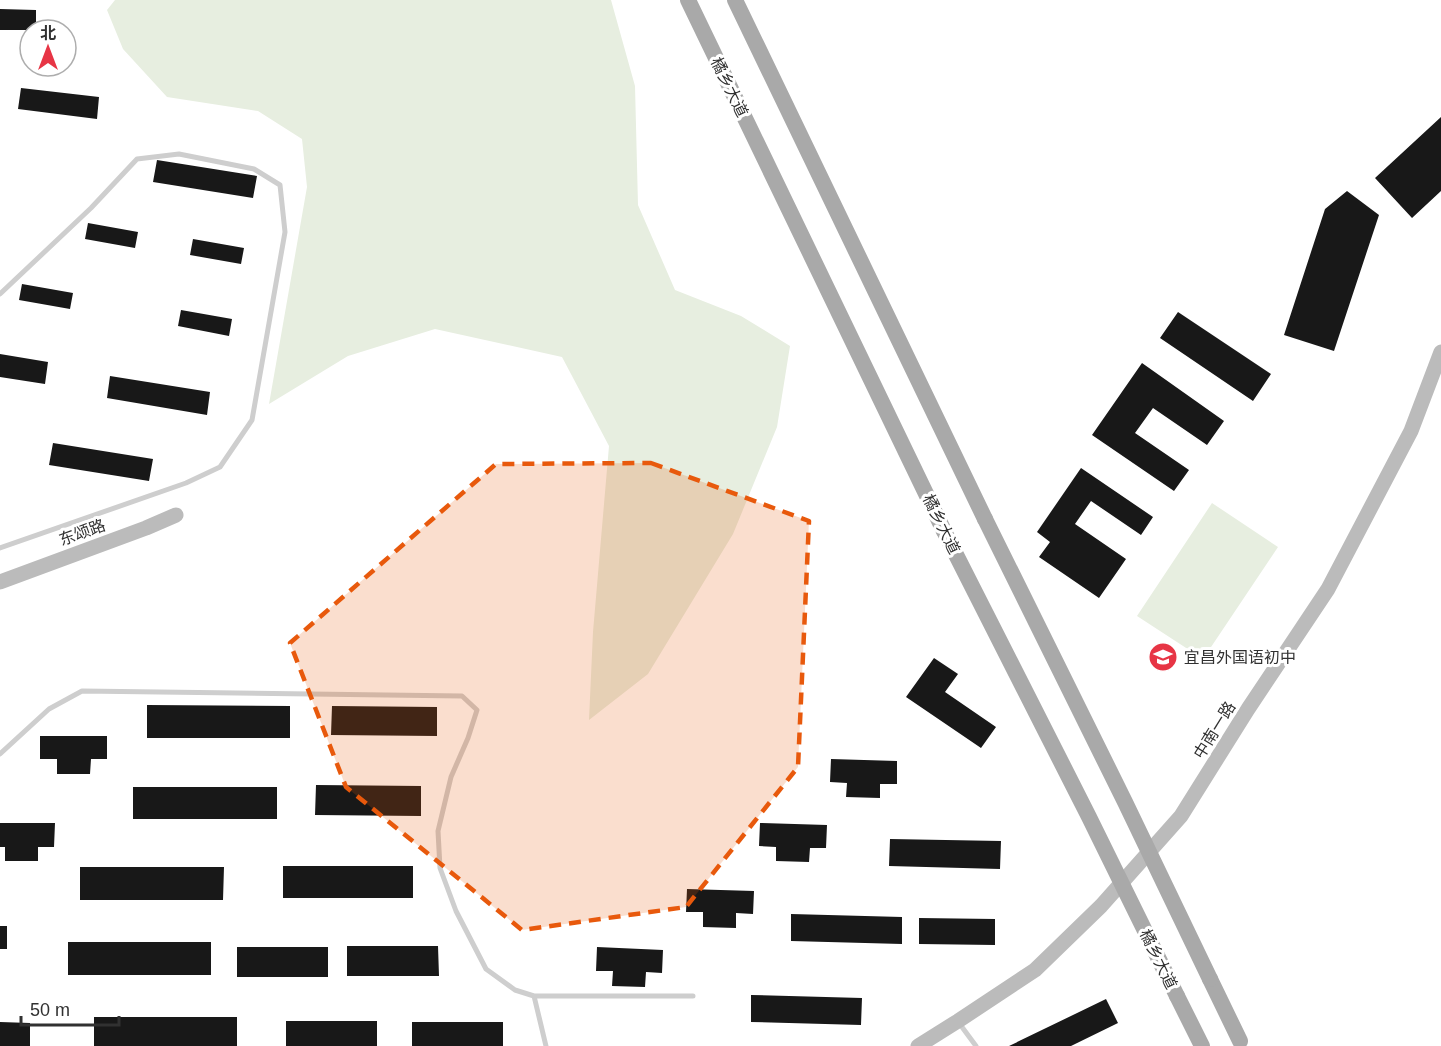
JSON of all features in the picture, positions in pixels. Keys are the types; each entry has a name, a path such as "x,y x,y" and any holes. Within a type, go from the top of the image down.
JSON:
{"main road":[{"path":"735,0 1240,1041"},
{"name":"橘乡大道","path":"688,1 944,531 1202,1046"}],"street":[{"name":"中南一路","path":"918,1046 1035,970 1101,906 1181,816 1248,709 1328,589 1411,431 1441,352"},
{"name":"东颂路","path":"0,582 176,515"}],"lane":[{"path":"0,294 91,208 137,159 179,154 254,169 280,185 285,232 252,420 220,467 186,483 0,548"},
{"path":"0,754 49,709 82,692 462,696 477,710 451,777 438,831 440,868 456,911 486,969 515,990 534,996 693,996"},
{"path":"534,996 546,1046"},
{"path":"958,1021 976,1046"}],"highlighted area":[{"path":"651,463 809,521 798,767 686,907 522,930 346,787 290,643 496,464"}],"shaded area":[{"path":"115,0 611,0 635,86 638,205 675,290 741,316 790,346 777,427 733,534 648,674 589,720 593,632 609,446 562,357 435,329 348,356 269,404 307,187 302,139 258,111 167,97 123,49 107,10"},
{"path":"1212,503 1278,547 1203,659 1137,616"}],"building":[{"path":"0,9 36,10 36,18 18,18 18,30 0,30"},
{"path":"21,88 99,97 97,119 18,109"},
{"path":"1441,117 1441,191 1412,218 1375,178"},
{"path":"157,160 257,176 253,198 153,182"},
{"path":"1347,191 1379,215 1334,351 1284,335 1325,209"},
{"path":"88,223 138,232 135,248 85,239"},
{"path":"193,239 244,248 241,264 190,255"},
{"path":"22,284 73,293 70,309 19,300"},
{"path":"181,310 232,319 229,336 178,326"},
{"path":"1178,312 1271,374 1253,401 1160,338"},
{"path":"0,354 48,362 45,384 0,377"},
{"path":"1142,363 1224,421 1207,445 1153,408 1135,433 1189,470 1174,491 1092,435"},
{"path":"110,376 210,392 207,415 107,398"},
{"path":"53,443 153,459 149,481 49,465"},
{"path":"1081,468 1153,517 1141,535 1091,501 1075,524 1126,559 1099,598 1039,557 1050,542 1037,532"},
{"path":"934,658 958,674 945,692 996,727 981,748 906,697"},
{"path":"147,705 290,706 290,738 147,738"},
{"path":"332,706 437,707 437,736 331,735"},
{"path":"40,736 107,736 107,759 91,759 90,774 57,774 57,759 40,759"},
{"path":"831,759 897,761 897,784 880,784 880,798 846,797 847,783 830,782"},
{"path":"316,785 421,786 421,816 315,815"},
{"path":"133,787 277,787 277,819 133,819"},
{"path":"0,823 55,823 54,847 38,847 38,861 5,861 5,847 0,847"},
{"path":"760,823 827,825 826,848 810,848 809,862 776,861 776,847 759,846"},
{"path":"890,839 1001,841 1000,869 889,866"},
{"path":"283,866 413,866 413,898 283,898"},
{"path":"80,867 224,867 223,900 80,900"},
{"path":"687,889 754,891 753,914 736,913 736,928 703,927 703,912 686,912"},
{"path":"791,914 902,917 902,944 791,941"},
{"path":"919,918 995,919 995,945 919,944"},
{"path":"0,926 7,926 7,949 0,949"},
{"path":"68,942 211,942 211,975 68,975"},
{"path":"347,946 438,946 439,976 347,976"},
{"path":"237,947 328,947 328,977 237,977"},
{"path":"597,947 663,950 662,973 646,972 645,987 612,986 613,971 596,971"},
{"path":"751,995 862,998 861,1025 751,1022"},
{"path":"1106,999 1118,1023 1071,1046 1009,1046"},
{"path":"94,1017 237,1017 237,1046 94,1046"},
{"path":"286,1021 377,1021 377,1046 286,1046"},
{"path":"0,1022 30,1023 30,1046 0,1046"},
{"path":"412,1022 503,1022 503,1046 412,1046"}],"place":[{"name":"宜昌外国语初中","path":"1163,657"}]}
